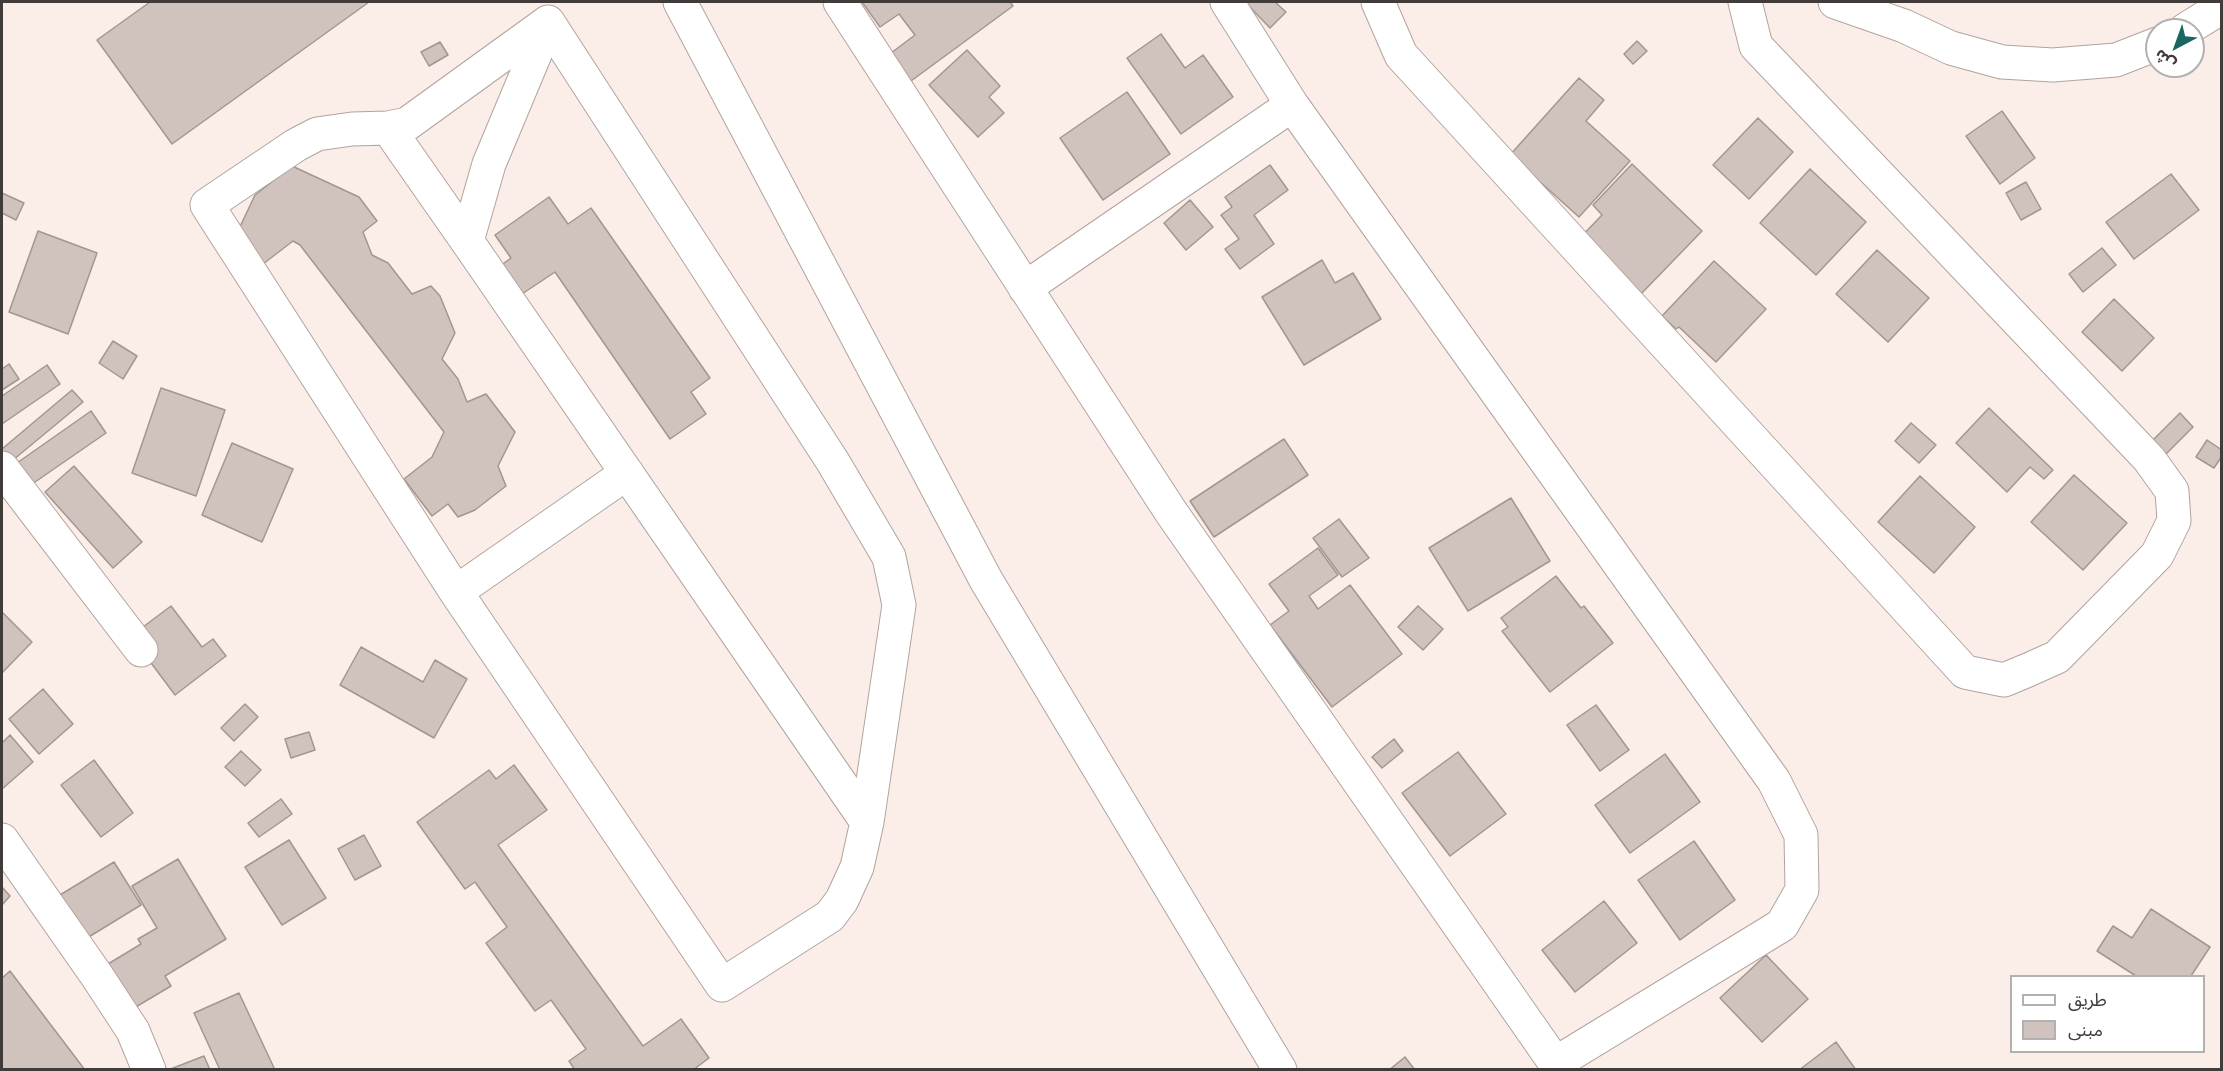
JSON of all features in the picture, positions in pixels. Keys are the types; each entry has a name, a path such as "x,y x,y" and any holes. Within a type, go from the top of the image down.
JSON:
{"street":[{"path":"680,2 986,580 1280,1070"},
{"path":"840,2 1171,512 1558,1066 1782,925 1802,890 1801,836 1774,781 1292,105 1227,2"},
{"path":"1378,2 1401,55 1965,672 2004,680 2057,657 2157,555 2174,521 2172,491 2149,459 1756,46 1745,2"},
{"path":"1835,2 1904,26 1951,48 2002,62 2053,65 2116,60 2145,49"},
{"path":"2204,18 2222,7"},
{"path":"550,12 833,462 889,557 899,605 867,822 857,867 842,900 830,916 722,985 456,592 207,205 296,145 317,134 352,129 388,128 407,124 550,12"},
{"path":"467,241 489,164 550,12"},
{"path":"1025,288 1292,105"},
{"path":"388,128 867,822"},
{"path":"2,468 141,650"},
{"path":"456,592 627,473"},
{"path":"2,840 98,976 133,1031 149,1070"}],"building":[{"path":"150,2 369,2 172,144 97,40"},
{"path":"862,2 1010,2 1013,6 911,81 891,53 915,35 899,14 880,27"},
{"path":"1245,2 1275,2 1286,12 1270,28"},
{"path":"1161,34 1185,68 1203,55 1233,97 1181,134 1127,58"},
{"path":"1637,41 1647,51 1633,64 1624,54"},
{"path":"440,42 448,55 429,66 421,52"},
{"path":"967,50 1000,86 989,97 1004,113 978,137 929,85"},
{"path":"1579,78 1604,100 1586,121 1630,161 1579,217 1510,155"},
{"path":"1127,92 1170,154 1103,200 1060,138"},
{"path":"2002,111 2035,158 2000,184 1966,136"},
{"path":"1758,118 1793,152 1749,199 1713,165"},
{"path":"1632,164 1702,231 1640,295 1580,238 1602,215 1593,205"},
{"path":"1270,165 1288,190 1254,215 1274,244 1240,269 1225,249 1239,239 1221,215 1232,207 1225,197"},
{"path":"292,166 359,197 377,221 363,232 372,255 388,263 412,294 431,286 440,296 455,333 442,359 458,379 467,402 486,394 515,432 498,466 506,486 475,510 458,517 448,504 432,516 404,479 432,457 444,432 300,245 293,241 263,264 238,231 255,195"},
{"path":"1810,169 1866,222 1816,275 1760,223"},
{"path":"2171,174 2199,210 2134,259 2106,222"},
{"path":"2026,182 2041,209 2021,220 2006,193"},
{"path":"2,193 24,203 16,220 2,213"},
{"path":"549,197 568,224 591,208 710,378 691,392 706,414 670,439 555,272 516,298 496,269 511,258 495,235"},
{"path":"1190,200 1213,227 1186,250 1164,223"},
{"path":"38,231 97,253 68,334 9,312"},
{"path":"2102,248 2116,265 2083,292 2069,274"},
{"path":"1877,250 1929,298 1888,342 1836,294"},
{"path":"1322,260 1335,283 1353,273 1381,319 1304,365 1262,297"},
{"path":"1714,261 1766,309 1716,362 1679,327 1676,329 1662,316"},
{"path":"2114,299 2154,338 2122,371 2082,332"},
{"path":"113,341 137,356 123,379 99,363"},
{"path":"9,364 19,379 2,390 2,369"},
{"path":"47,365 60,384 2,424 2,396"},
{"path":"161,388 225,410 196,496 132,473"},
{"path":"72,390 83,402 7,465 2,459 2,449"},
{"path":"1989,408 2053,470 2044,479 2030,467 2007,492 1956,443"},
{"path":"91,411 106,433 22,491 7,470"},
{"path":"2180,413 2193,427 2162,458 2149,444"},
{"path":"1911,423 1936,445 1919,463 1895,441"},
{"path":"1284,439 1308,475 1214,537 1190,501"},
{"path":"2207,440 2222,450 2222,456 2214,468 2196,457"},
{"path":"232,443 293,469 262,542 202,515"},
{"path":"74,466 142,542 113,568 45,492"},
{"path":"2074,475 2127,523 2083,570 2031,522"},
{"path":"1920,476 1975,527 1934,573 1878,522"},
{"path":"1511,498 1550,561 1468,611 1429,548"},
{"path":"1339,519 1369,558 1342,577 1313,538"},
{"path":"1318,548 1338,575 1309,596 1318,609 1350,585 1402,654 1332,707 1270,625 1289,611 1269,584"},
{"path":"1556,576 1581,608 1584,606 1613,643 1550,692 1502,631 1508,627 1501,618"},
{"path":"171,606 202,647 213,639 226,656 175,695 131,636"},
{"path":"1418,606 1443,629 1423,650 1398,627"},
{"path":"2,612 32,642 2,673"},
{"path":"361,647 423,682 435,660 467,679 434,738 340,685"},
{"path":"43,689 73,724 39,754 9,719"},
{"path":"245,704 258,717 234,741 221,728"},
{"path":"1596,705 1629,750 1600,771 1567,725"},
{"path":"309,732 315,750 291,758 285,739"},
{"path":"10,735 33,762 2,789 2,743"},
{"path":"1394,739 1403,751 1382,768 1372,757"},
{"path":"241,751 261,770 245,786 225,767"},
{"path":"1458,752 1506,814 1450,856 1402,793"},
{"path":"1665,754 1700,802 1630,853 1595,805"},
{"path":"94,760 133,813 101,837 61,785"},
{"path":"514,765 547,810 498,845 643,1046 681,1019 709,1058 693,1070 575,1070 569,1061 586,1049 551,1000 535,1011 486,943 507,927 475,882 465,889 417,822 489,770 496,779"},
{"path":"281,799 292,814 259,837 248,823"},
{"path":"364,835 381,866 355,880 338,849"},
{"path":"289,840 326,898 282,925 245,867"},
{"path":"1694,841 1735,900 1680,940 1638,880"},
{"path":"178,859 226,939 165,976 171,986 134,1008 108,964 141,944 138,939 157,928 132,886"},
{"path":"114,862 141,905 87,938 60,895"},
{"path":"2,887 10,896 2,905"},
{"path":"1604,901 1637,943 1575,992 1542,950"},
{"path":"2151,909 2210,947 2192,975 2134,975 2097,951 2113,926 2132,938"},
{"path":"1766,955 1808,999 1762,1042 1720,998"},
{"path":"10,971 85,1070 2,1070 2,978"},
{"path":"239,993 275,1070 220,1070 194,1013"},
{"path":"1836,1042 1856,1070 1799,1070"},
{"path":"204,1056 210,1070 168,1070"},
{"path":"1405,1057 1415,1070 1389,1070"}]}
